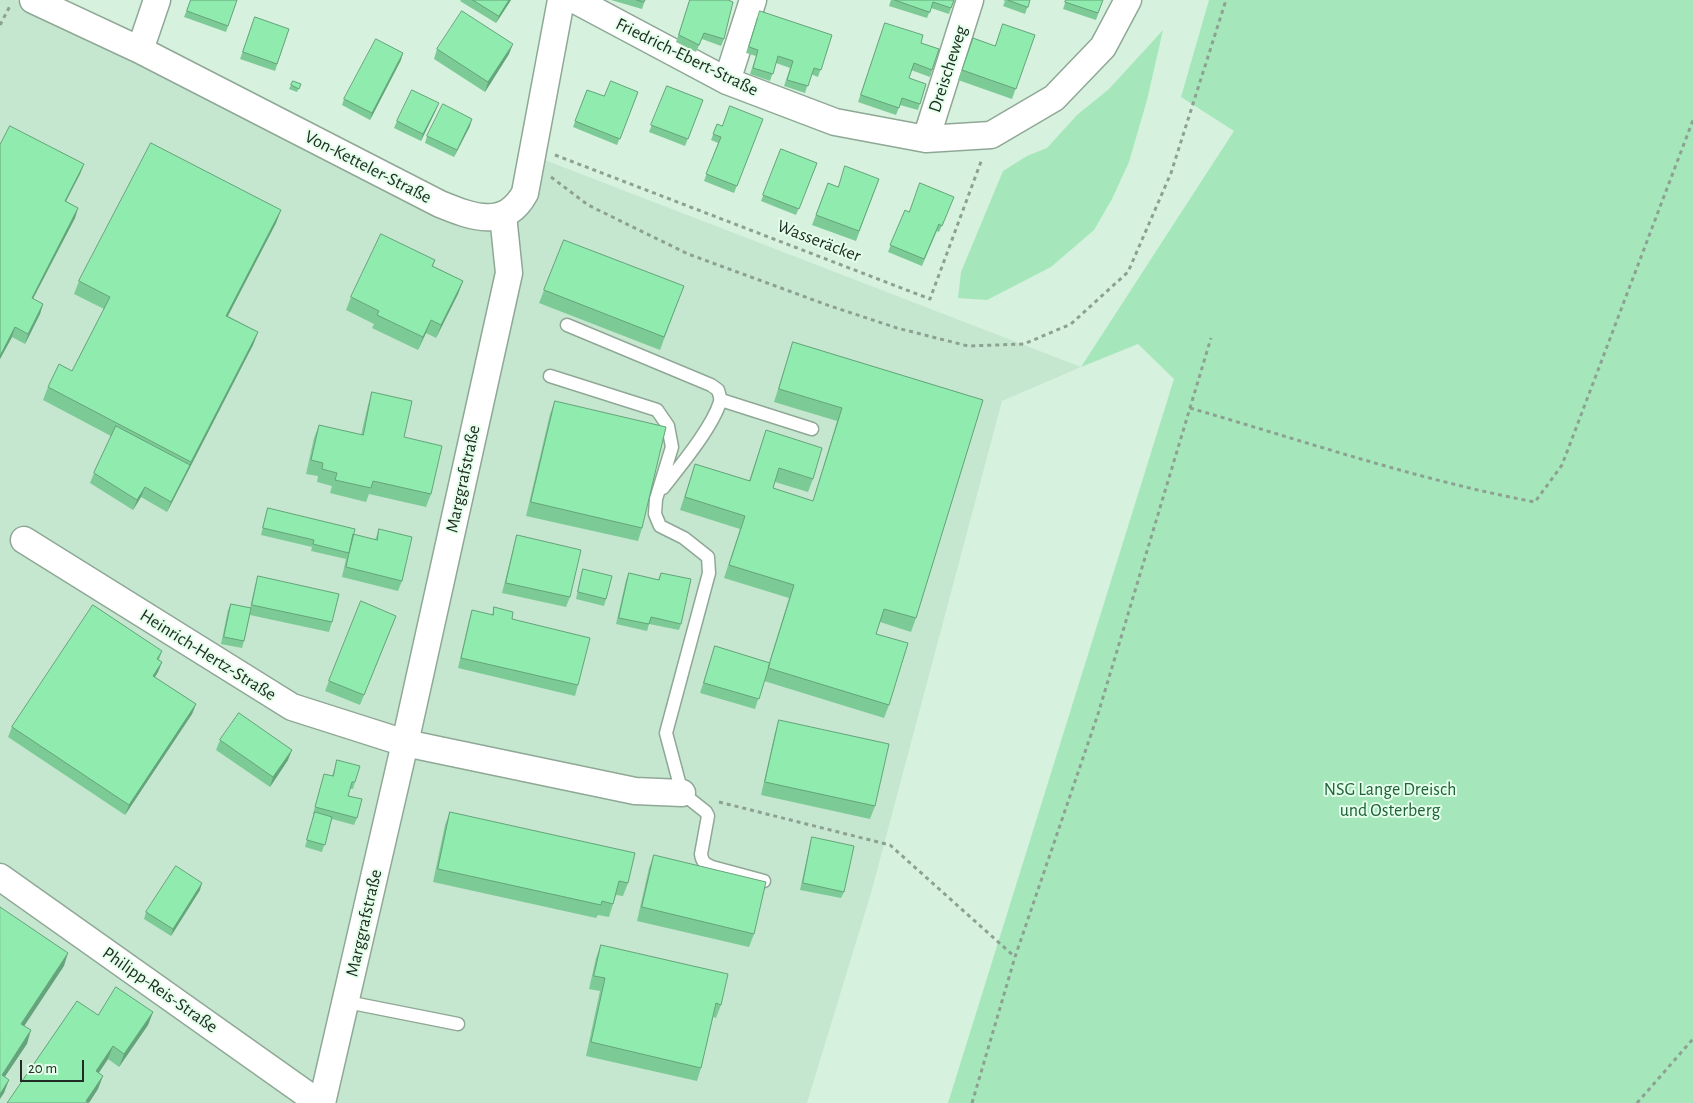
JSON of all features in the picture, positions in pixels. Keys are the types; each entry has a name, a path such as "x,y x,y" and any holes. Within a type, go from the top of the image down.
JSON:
{"street":[{"name":"Von-Ketteler-Straße","path":"33,0 140,50 440,204 475,216 491,218 503,215"},
{"path":"140,50 156,0"},
{"path":"503,215 513,209 522,198 527,187 561,0"},
{"name":"Friedrich-Ebert-Straße","path":"575,0 727,81 835,122 926,139 991,135 1054,98 1103,47 1128,0"},
{"path":"727,81 753,0"},
{"name":"Dreischeweg","path":"926,139 970,0"},
{"name":"Marggrafstraße","path":"321,1103 405,743 509,273 503,215"},
{"name":"Heinrich-Hertz-Straße","path":"24,540 292,707 405,743"},
{"path":"405,743 635,791 682,793"},
{"name":"Philipp-Reis-Straße","path":"0,877 321,1103"}],"lane":[{"path":"568,325 711,385 718,390 720,400 701,436 656,499"},
{"path":"550,376 657,410 668,426 672,447 656,499 655,514 660,526 684,538 708,557 709,573 666,733 682,793 706,812 708,816 701,854 704,863 718,869 764,881"},
{"path":"720,400 812,429"},
{"path":"346,1002 458,1024"}],"path":[{"path":"0,25 14,0"},
{"path":"533,154 588,205 688,254 897,328 968,346 1024,344 1071,324 1128,272 1172,173 1226,0"},
{"path":"1190,408 1416,474 1494,494 1535,502 1562,465 1693,120"},
{"name":"Wasseräcker","path":"533,154 930,299 991,135"},
{"path":"972,1103 1015,957 1098,714 1211,338"},
{"path":"682,793 890,845 1015,957"},
{"path":"1637,1103 1663,1071 1693,1039"}],"shaded area":[{"path":"0,0 15,0 24,3 429,206 511,219 537,157 1081,367 1002,401 871,893 807,1103 0,1103"}],"green space":[{"name":"NSG Lange Dreisch und Osterberg","path":"1209,0 1693,0 1693,1103 948,1103 1174,379 1138,344 1081,367 1234,131 1181,97"},
{"path":"1163,30 1147,100 1129,162 1112,199 1094,230 1051,267 987,300 958,298 961,272 1003,171 1027,156 1047,148 1077,115 1109,89"}],"building":[{"path":"191,0 237,0 228,26 187,11"},
{"path":"473,0 509,0 499,16"},
{"path":"690,0 728,0 733,2 724,39 704,33 699,45 679,35"},
{"path":"895,0 954,0 951,8 933,2 930,12"},
{"path":"1008,0 1030,0 1028,7"},
{"path":"1066,0 1103,0 1098,13 1065,2"},
{"path":"462,11 513,44 488,82 437,49"},
{"path":"760,11 832,35 821,70 814,68 808,86 787,80 793,61 778,56 773,74 753,68 758,50 749,47"},
{"path":"255,17 289,29 277,64 243,52"},
{"path":"885,23 923,35 921,43 939,49 932,70 914,63 909,78 926,84 920,104 902,98 899,108 861,95"},
{"path":"1003,24 1035,35 1016,89 962,70 973,38 995,46"},
{"path":"376,39 403,53 372,113 344,99"},
{"path":"293,81 301,84 299,89 291,85"},
{"path":"611,81 638,92 620,139 575,121 587,90 604,96"},
{"path":"667,86 703,100 688,139 651,125"},
{"path":"412,90 439,103 423,134 397,121"},
{"path":"443,104 472,119 457,150 427,136"},
{"path":"730,106 763,119 737,186 706,174 721,137 713,134 717,124 722,126"},
{"path":"10,126 84,164 65,201 78,208 32,298 43,304 28,334 15,327 0,356 0,145"},
{"path":"151,143 281,210 226,316 258,332 191,462 48,387 59,364 72,371 110,297 79,281"},
{"path":"781,149 817,163 799,209 763,195"},
{"path":"845,166 879,179 859,231 816,215 828,183 838,187"},
{"path":"920,183 954,197 942,226 939,224 924,259 890,245 905,210 909,212"},
{"path":"381,234 435,260 432,266 463,281 441,325 431,320 423,337 377,315 379,311 351,297"},
{"path":"564,240 684,286 664,337 544,290"},
{"path":"793,342 983,400 916,618 884,609 876,634 908,643 889,705 768,668 794,585 729,565 745,516 685,497 695,464 750,481 766,430 822,448 813,479 779,468 773,488 813,501 842,408 779,389"},
{"path":"372,392 412,401 404,437 442,446 431,494 373,481 371,488 335,480 337,473 322,469 323,463 311,460 319,425 363,435"},
{"path":"555,401 666,427 642,528 531,502"},
{"path":"116,426 190,465 171,502 145,487 137,500 94,473"},
{"path":"268,508 355,529 349,553 313,544 314,540 263,528"},
{"path":"379,529 412,537 402,581 346,567 353,534 377,540"},
{"path":"517,535 581,550 570,597 506,583"},
{"path":"583,569 612,576 606,599 578,592"},
{"path":"629,573 659,580 661,573 691,579 681,624 651,617 649,624 619,618"},
{"path":"258,576 339,594 332,622 252,605"},
{"path":"361,601 396,616 364,695 329,681"},
{"path":"231,604 251,608 244,641 224,637"},
{"path":"93,605 162,651 157,659 162,662 153,676 196,704 129,805 12,727"},
{"path":"494,607 513,612 512,619 590,638 578,685 461,658 472,610 493,615"},
{"path":"715,646 770,663 759,699 704,683"},
{"path":"239,713 292,750 273,777 220,740"},
{"path":"779,720 889,744 875,806 765,782"},
{"path":"337,760 360,766 348,796 362,799 357,818 315,807 324,774 333,776"},
{"path":"315,812 332,817 325,845 307,840"},
{"path":"450,812 635,853 628,883 619,881 613,904 602,901 601,905 438,869"},
{"path":"812,837 854,846 844,892 803,883"},
{"path":"654,855 766,882 754,934 642,907"},
{"path":"176,866 202,883 173,929 146,912"},
{"path":"0,907 68,953 21,1024 31,1030 2,1075 9,1080 0,1094"},
{"path":"601,945 728,974 721,1005 716,1003 701,1068 591,1042 605,978 594,976"},
{"path":"116,987 153,1012 124,1054 113,1046 96,1071 103,1076 86,1101 88,1103 7,1103 77,1001 98,1015"}]}
